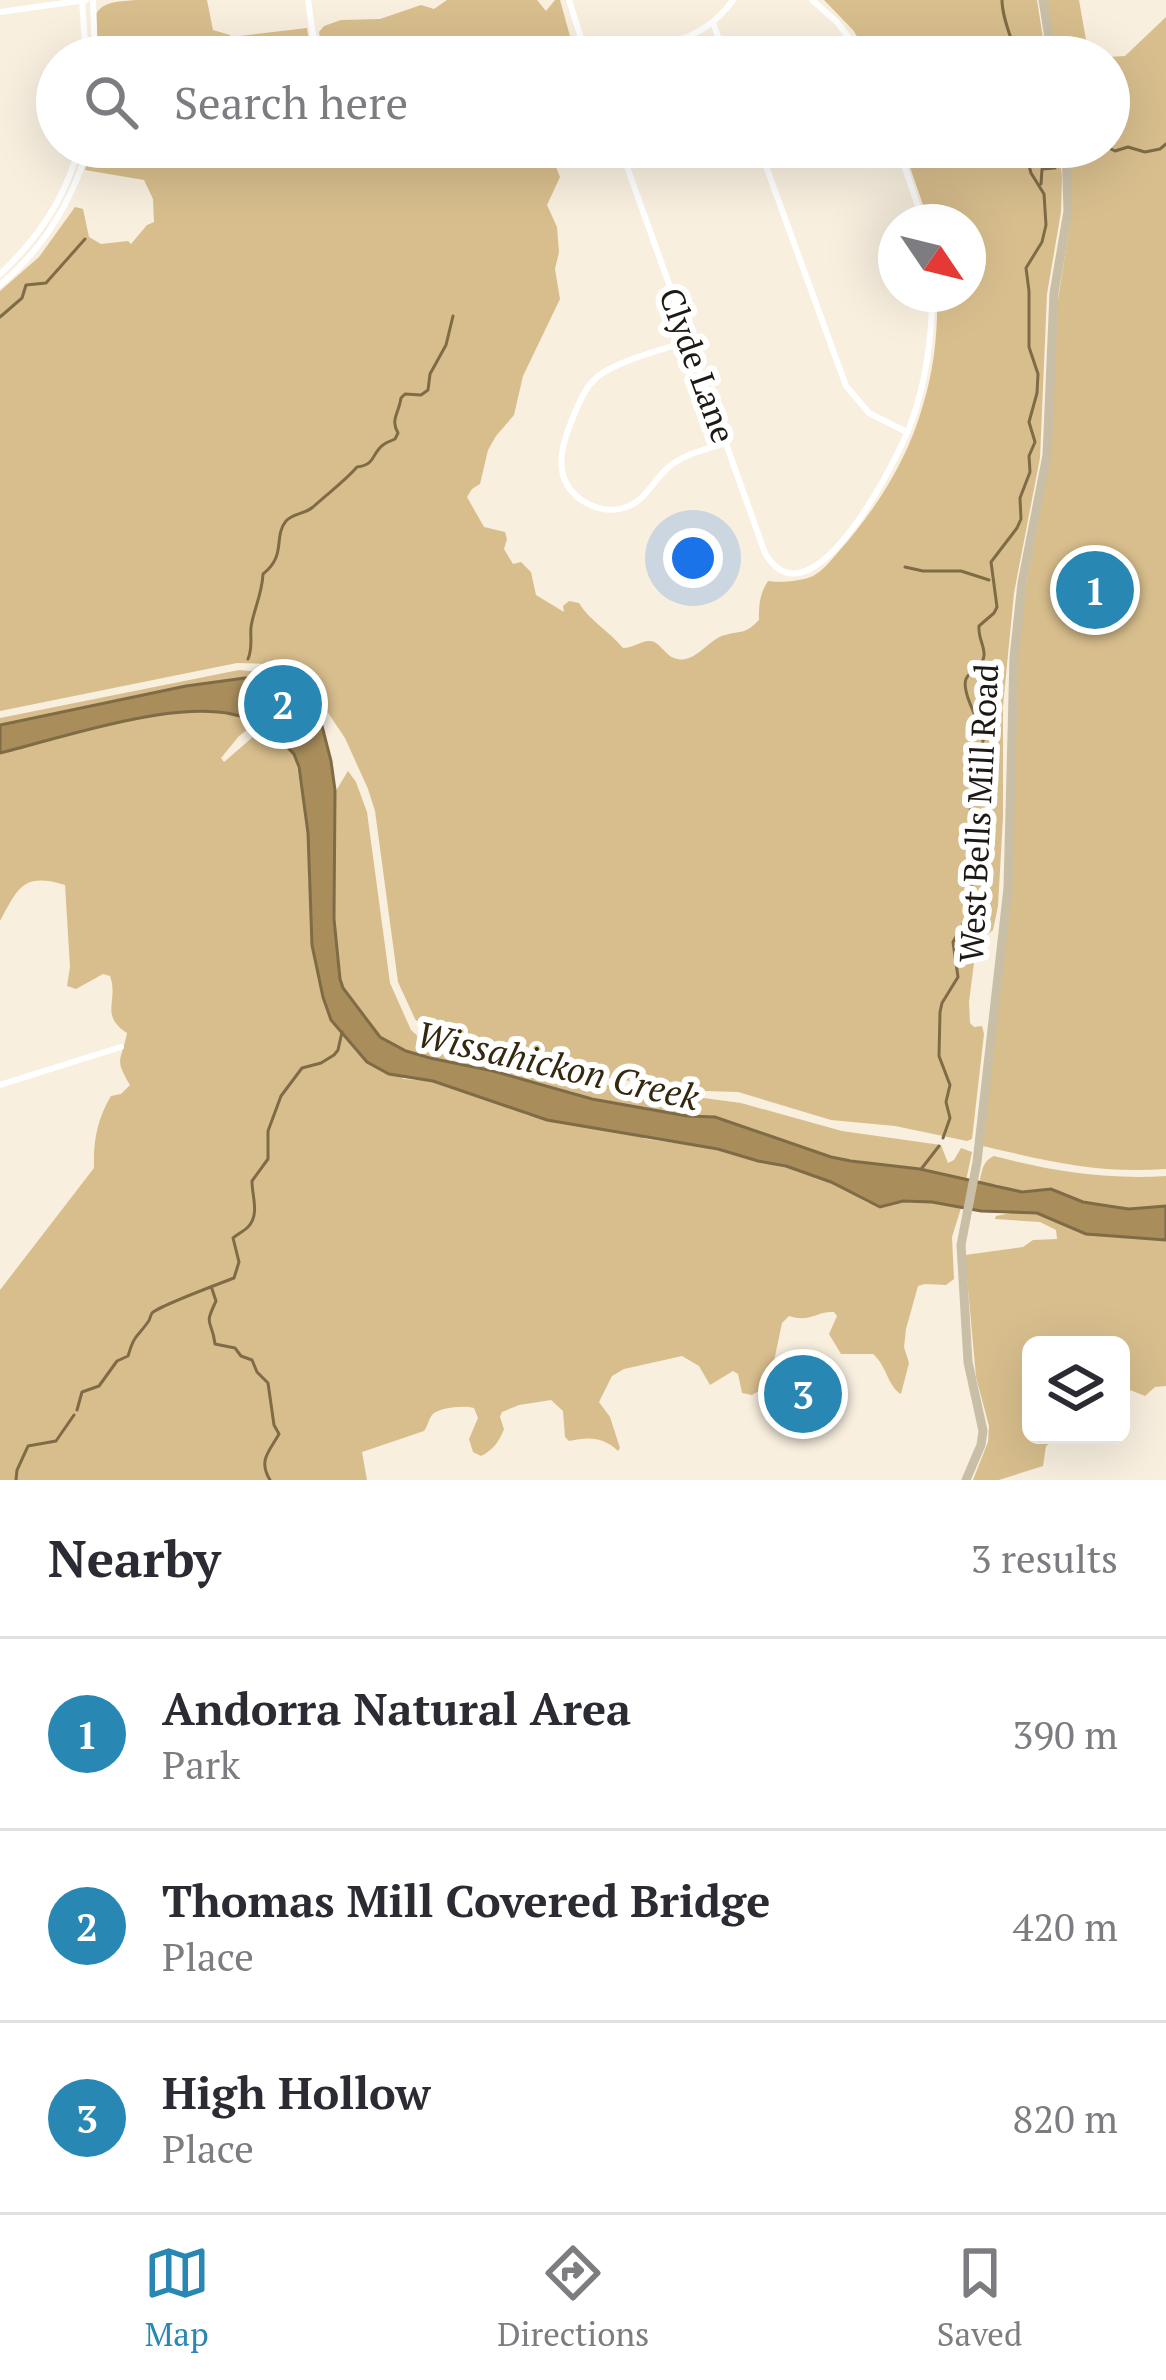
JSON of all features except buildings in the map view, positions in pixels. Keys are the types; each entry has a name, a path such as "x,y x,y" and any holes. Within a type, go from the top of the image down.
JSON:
{"street":[{"path":"0,11 86,0 89,36"},
{"path":"308,0 313,36"},
{"path":"569,0 580,36"},
{"path":"694,36 733,0"},
{"path":"812,0 847,36"},
{"path":"1043,0 1049,36"},
{"path":"713,22 718,36"},
{"path":"0,274 50,215 74,168"},
{"path":"0,285 51,230 74,188 79,168"},
{"name":"Clyde Lane","path":"628,168 768,558 775,566 789,573 812,569 844,538 879,491 908,432"},
{"path":"767,168 842,379 869,413 908,432 926,365 930,312"},
{"path":"905,168 916,204"},
{"name":"West Bells Mill Road","path":"966,1480 983,1431 968,1353 961,1257 976,1172 1009,872 1016,639 1047,455 1054,293 1068,211 1067,168"},
{"path":"689,340 605,371 587,388 560,457 566,483 584,502 610,509 633,505 675,461 726,442"},
{"path":"0,1085 121,1047"}],"shaded area":[{"path":"207,0 213,30 231,36 97,36 96,14 108,4"},
{"path":"447,0 537,0 546,11 560,0 570,36 320,36 324,26 341,20 380,19 421,5 434,9"},
{"path":"824,0 1037,0 1043,36 857,36"},
{"path":"1047,0 1079,0 1085,36 1053,36"},
{"path":"1166,17 1166,1169 1119,1170 983,1146 1002,954 1016,672 1026,585 1050,459 1057,306 1071,217 1070,168 1130,168 1130,51"},
{"path":"307,28 308,36 240,36"},
{"path":"556,168 560,177 547,205 557,227 555,269 560,299 523,376 514,415 496,436 480,484 467,497 484,527 505,532 504,549 513,564 521,562 531,572 536,595 564,612 569,601 579,603 623,648 653,642 681,659 719,637 754,625 768,581 813,576 854,534 909,445 930,378 937,312 986,312 986,204 923,204 910,168 1061,168 1061,212 1047,294 1040,458 1014,593 1003,706 998,906 993,930 981,940 974,963 969,1002 970,1023 982,1026 984,1034 972,1139 831,1120 738,1092 557,1071 432,1036 415,1019 398,982 368,789 345,738 314,692 269,664 237,663 0,711 0,291 39,257 75,207 83,209 89,237 101,244 131,244 154,222 153,199 144,180 85,170"},
{"path":"239,670 271,673 293,688 288,693 279,684 260,678 222,680 0,725 0,718"},
{"path":"245,678 279,684 322,726 335,790 334,919 340,979 380,1037 406,1051 592,1099 715,1117 831,1157 920,1169 1022,1192 1051,1189 1083,1202 1115,1207 1166,1206 1166,1240 1086,1234 1037,1213 981,1211 932,1202 903,1201 880,1207 786,1166 718,1149 547,1120 433,1081 389,1074 367,1062 331,1020 323,997 312,945 308,833 299,767 294,754 262,729 267,725 290,733 288,710 248,691 260,719 256,723 231,714 167,714 0,753 0,725"},
{"path":"214,711 256,723 239,736 221,758 224,762 262,729 295,754 308,833 308,878 331,1020 357,1052 404,1079 432,1081 527,1115 786,1165 869,1203 932,1202 961,1208 952,1237 954,1279 946,1285 918,1286 906,1329 909,1363 901,1394 873,1354 841,1354 829,1334 837,1316 828,1312 789,1316 782,1323 769,1385 752,1395 742,1393 733,1371 710,1385 699,1366 682,1356 612,1376 599,1402 610,1417 618,1451 595,1439 569,1441 563,1411 551,1400 502,1412 502,1434 481,1456 473,1452 469,1439 478,1418 474,1408 440,1410 424,1431 362,1452 367,1480 0,1480 0,1290 94,1168 102,1113 111,1096 130,1085 120,1064 127,1033 112,1014 110,976 103,974 76,989 67,986 65,885 30,882 0,921 0,753 154,714"},
{"path":"348,771 367,812 390,983 411,1030 430,1047 553,1078 741,1103 842,1131 941,1145 948,1163 961,1148 972,1152 966,1181 920,1169 831,1157 715,1117 568,1093 406,1051 380,1037 340,979 334,919 334,794"},
{"path":"994,1156 1079,1173 1166,1176 1166,1206 1129,1209 1083,1202 1058,1191 1022,1192 979,1184 985,1164"},
{"path":"1020,1211 1052,1217 1086,1234 1166,1240 1166,1386 1155,1387 1145,1396 1130,1390 1130,1336 1022,1336 1022,1444 1049,1444 1043,1466 999,1480 973,1480 989,1426 976,1377 965,1255 1057,1239 1056,1230 1040,1222 996,1216"}],"waterway":[{"path":"1002,0 1010,36"},
{"path":"1130,148 1145,152 1166,144"},
{"path":"943,1138 950,1118 946,1102 950,1085 939,1056 940,1012 958,977 953,942 976,901 967,869 974,846 970,806 982,785 972,758 984,737 965,685 983,660 979,626 997,607 991,562 1021,519 1020,498 1035,442 1029,422 1038,374 1029,347 1026,268 1046,225 1044,194 1030,168"},
{"path":"1041,184 1042,169 1055,168"},
{"path":"0,317 22,298 26,285 46,283 85,239"},
{"path":"248,659 263,574 275,560 282,527 395,439 401,398 428,390 453,316"},
{"path":"905,567 961,571 989,580"},
{"path":"77,1410 82,1392 99,1386 117,1361 128,1356 152,1313 234,1278 239,1262 233,1238 254,1217 252,1181 268,1159 268,1131 281,1096 302,1068 334,1055 342,1032"},
{"path":"922,1168 939,1146"},
{"path":"212,1289 216,1301 209,1320 215,1344 235,1348 252,1360 268,1383 279,1434 265,1461 270,1480"},
{"path":"16,1480 28,1446 56,1441 74,1415"}],"place":[{"name":"Andorra Natural Area","path":"1095,590"},
{"name":"Thomas Mill Covered Bridge","path":"283,704"},
{"name":"High Hollow","path":"803,1394"}],"water label":[{"name":"Wissahickon Creek","path":"558,1065"}]}
